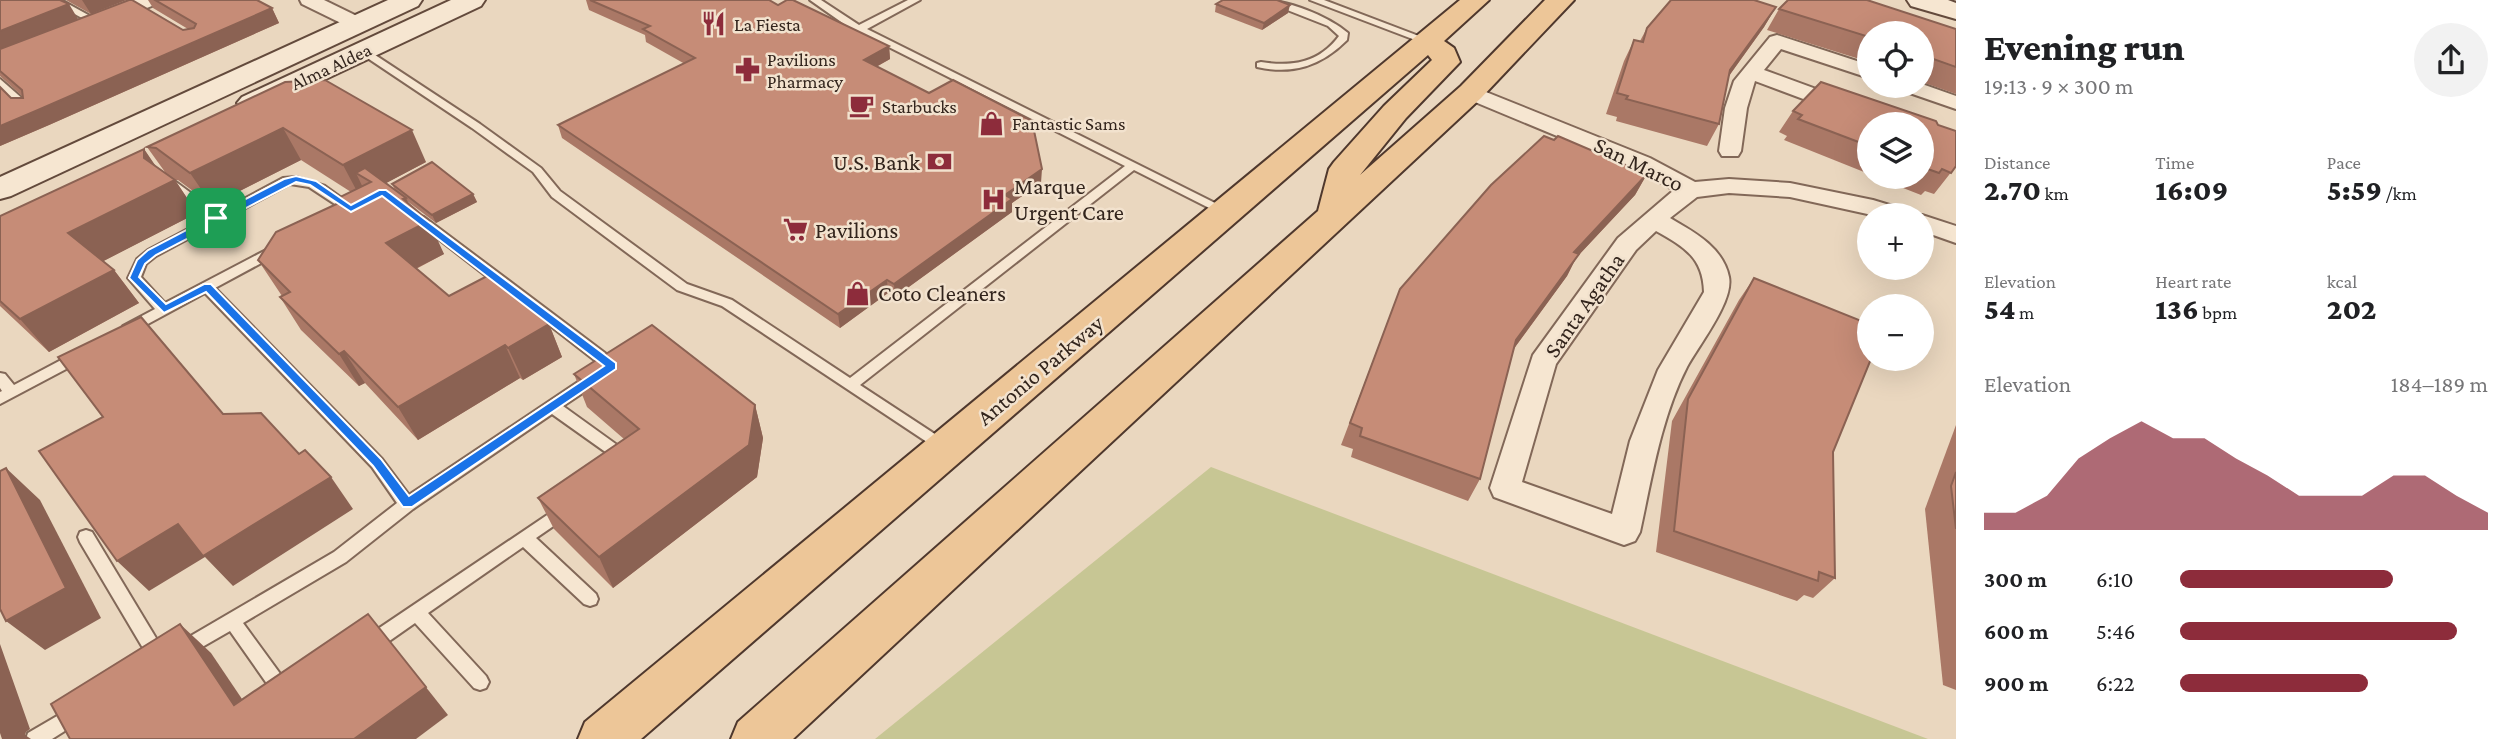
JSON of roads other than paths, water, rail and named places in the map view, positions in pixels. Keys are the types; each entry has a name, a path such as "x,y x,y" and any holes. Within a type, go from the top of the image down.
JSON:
{"main road":[{"name":"Alma Aldea","path":"226,116 359,37 409,0"},
{"name":"Alma Aldea","path":"6,203 168,141 188,121 208,108 317,55 359,37 472,0"},
{"name":"Antonio Parkway","path":"603,739 1476,0"},
{"path":"755,739 1471,92 1538,20 1561,0"},
{"path":"1920,0 1956,11"},
{"name":"Alma Aldea","path":"6,203 359,37"},
{"path":"1334,213 1345,169 1395,112 1446,62 1444,54 1427,41"}],"street":[{"path":"309,0 359,37"},
{"path":"72,31 145,6"},
{"path":"1730,151 1740,92 1751,73 1777,41 1857,68"},
{"path":"1751,73 1857,112"},
{"name":"San Marco","path":"1471,92 1642,163 1691,190 1729,186 1790,190 1857,203"},
{"path":"1934,95 1956,103"},
{"name":"Santa Agatha","path":"1654,219 1704,251 1718,277 1717,292 1672,370 1649,430 1624,532 1505,488 1543,362 1627,244 1654,219 1679,197 1691,190"},
{"path":"1934,227 1956,235"}],"lane":[{"path":"54,0 96,22"},
{"path":"815,0 827,10 861,28 1227,212"},
{"path":"861,28 915,0"},
{"path":"1261,65 1296,69 1307,66 1342,40 1344,35 1331,24 1268,0"},
{"path":"1315,0 1427,41"},
{"path":"359,37 537,170 556,194 682,287 727,303 946,449"},
{"path":"0,82 28,109"},
{"path":"850,385 1133,165"},
{"path":"164,310 134,278 136,271 152,253 216,218 287,181 296,179 313,183 350,209"},
{"path":"172,185 216,218"},
{"path":"86,537 155,667 340,557 407,504 612,366 404,208"},
{"path":"117,335 291,241"},
{"path":"207,286 377,463 407,504"},
{"path":"0,378 6,396 94,348"},
{"path":"553,407 631,463 620,471"},
{"path":"353,656 578,500"},
{"path":"524,537 590,599"},
{"path":"416,612 480,682"},
{"path":"232,621 289,701 300,693"},
{"path":"35,739 92,705"}],"place":[{"name":"La Fiesta","path":"714,24"},
{"name":"Pavilions Pharmacy","path":"747,70"},
{"name":"Starbucks","path":"862,106"},
{"name":"Fantastic Sams","path":"992,123"},
{"name":"U.S. Bank","path":"940,162"},
{"name":"Marque Urgent Care","path":"994,199"},
{"name":"Pavilions","path":"795,230"},
{"name":"Coto Cleaners","path":"858,293"}]}
